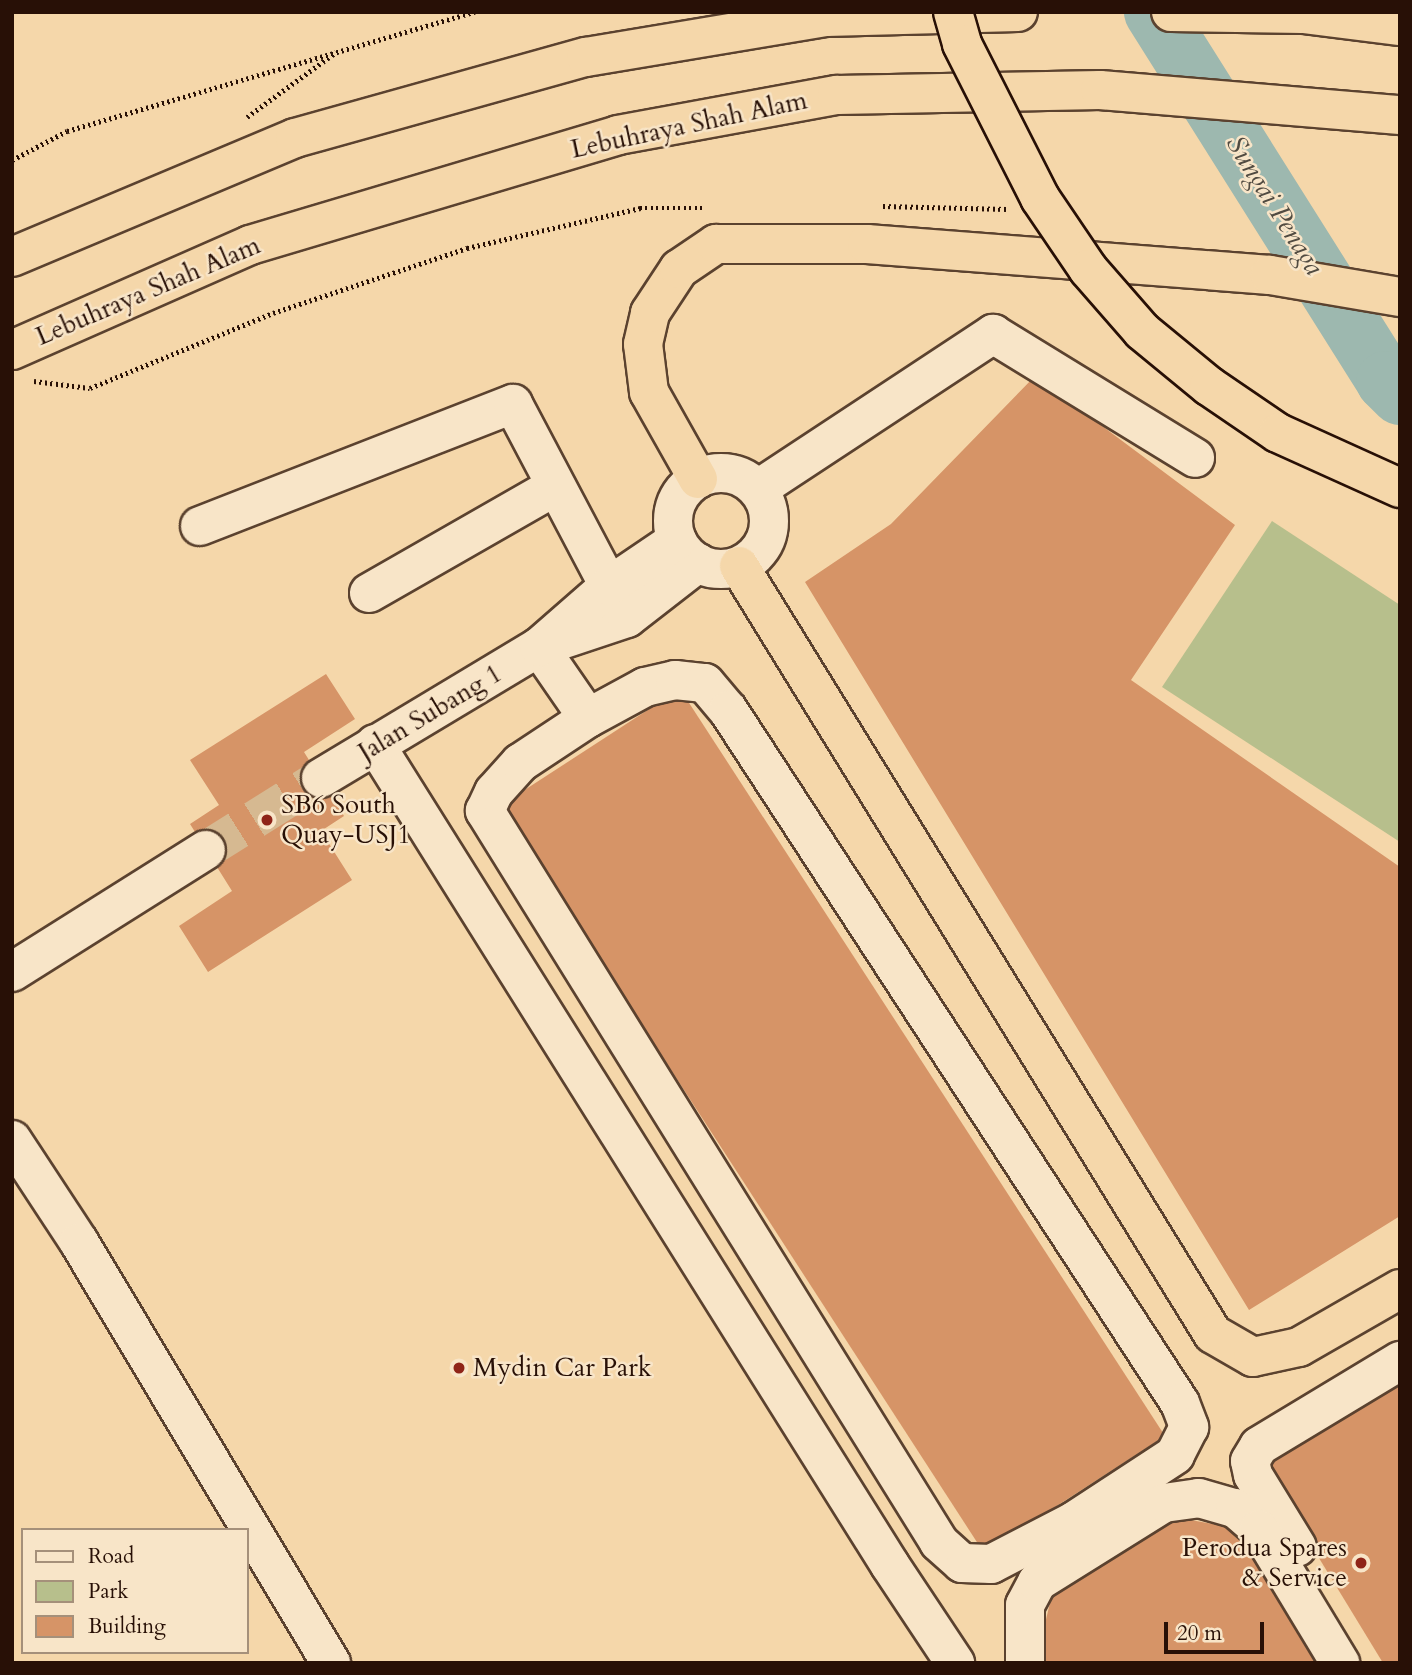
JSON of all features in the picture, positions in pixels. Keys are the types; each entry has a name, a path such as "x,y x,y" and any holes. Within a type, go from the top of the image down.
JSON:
{"highway":[{"path":"953,12 962,44 1040,198 1088,269 1142,331 1209,386 1278,433 1400,488"},
{"path":"12,257 295,138 586,57 826,17 1018,12"},
{"path":"1171,12 1303,14 1400,26"},
{"name":"Lebuhraya Shah Alam","path":"19,365 250,245 618,135 837,94 1100,90 1400,115"},
{"path":"698,479 649,392 643,344 650,313 679,269 716,244 867,244 1157,269 1270,275 1400,297"},
{"path":"739,565 1213,1334 1253,1357 1299,1347 1400,1289"}],"street":[{"path":"758,489 993,334 1195,458"},
{"path":"200,526 513,404 609,586"},
{"path":"710,474 736,475 758,489 765,500 769,526 760,549 739,565 725,569 688,552 673,526 678,499 698,479 710,474"},
{"path":"369,593 556,486"},
{"path":"539,647 609,586 688,552"},
{"path":"539,647 627,618 688,552"},
{"path":"539,647 588,718"},
{"name":"Jalan Subang 1","path":"321,778 539,647"},
{"path":"675,680 705,683 728,710 1180,1403 1189,1427 1175,1455 1074,1521 991,1564 962,1563 933,1534 485,811 494,792 520,762 588,718 645,687 675,680"},
{"path":"375,744 890,1565 956,1663"},
{"path":"12,972 206,850"},
{"path":"12,1140 79,1242 331,1663"},
{"path":"1367,1663 1253,1475 1250,1461 1259,1446 1400,1362"},
{"path":"1025,1663 1025,1605 1037,1582 1164,1503 1199,1498 1235,1508 1259,1529 1340,1663"}],"path":[{"path":"12,160 67,131 475,12"},
{"path":"876,206 982,206 1022,211"},
{"path":"19,365 90,388 273,313 467,248 640,208 719,208"}],"green space":[{"path":"1272,521 1400,605 1400,842 1162,687"}],"building":[{"path":"1035,376 1235,525 1131,680 1400,867 1400,1216 1249,1310 805,582 891,524"},
{"name":"SB6 South Quay-USJ1","path":"326,674 355,719 304,752 344,816 321,831 352,880 208,972 179,926 232,891 190,824 219,805 190,760"},
{"path":"680,689 1165,1436 984,1553 500,806"},
{"name":"Perodua Spares & Service","path":"1400,1378 1400,1663 1383,1663 1261,1463"},
{"path":"1169,1516 1240,1529 1324,1663 1040,1663 1037,1657 1054,1586"}],"waterway":[{"name":"Sungai Penaga","path":"1154,12 1386,381 1400,395"}],"tunnel":[{"path":"206,850 321,778"}],"place":[{"name":"SB6 South Quay-USJ1","path":"267,820"},
{"name":"Mydin Car Park","path":"459,1368"},
{"name":"Perodua Spares & Service","path":"1361,1563"}]}
